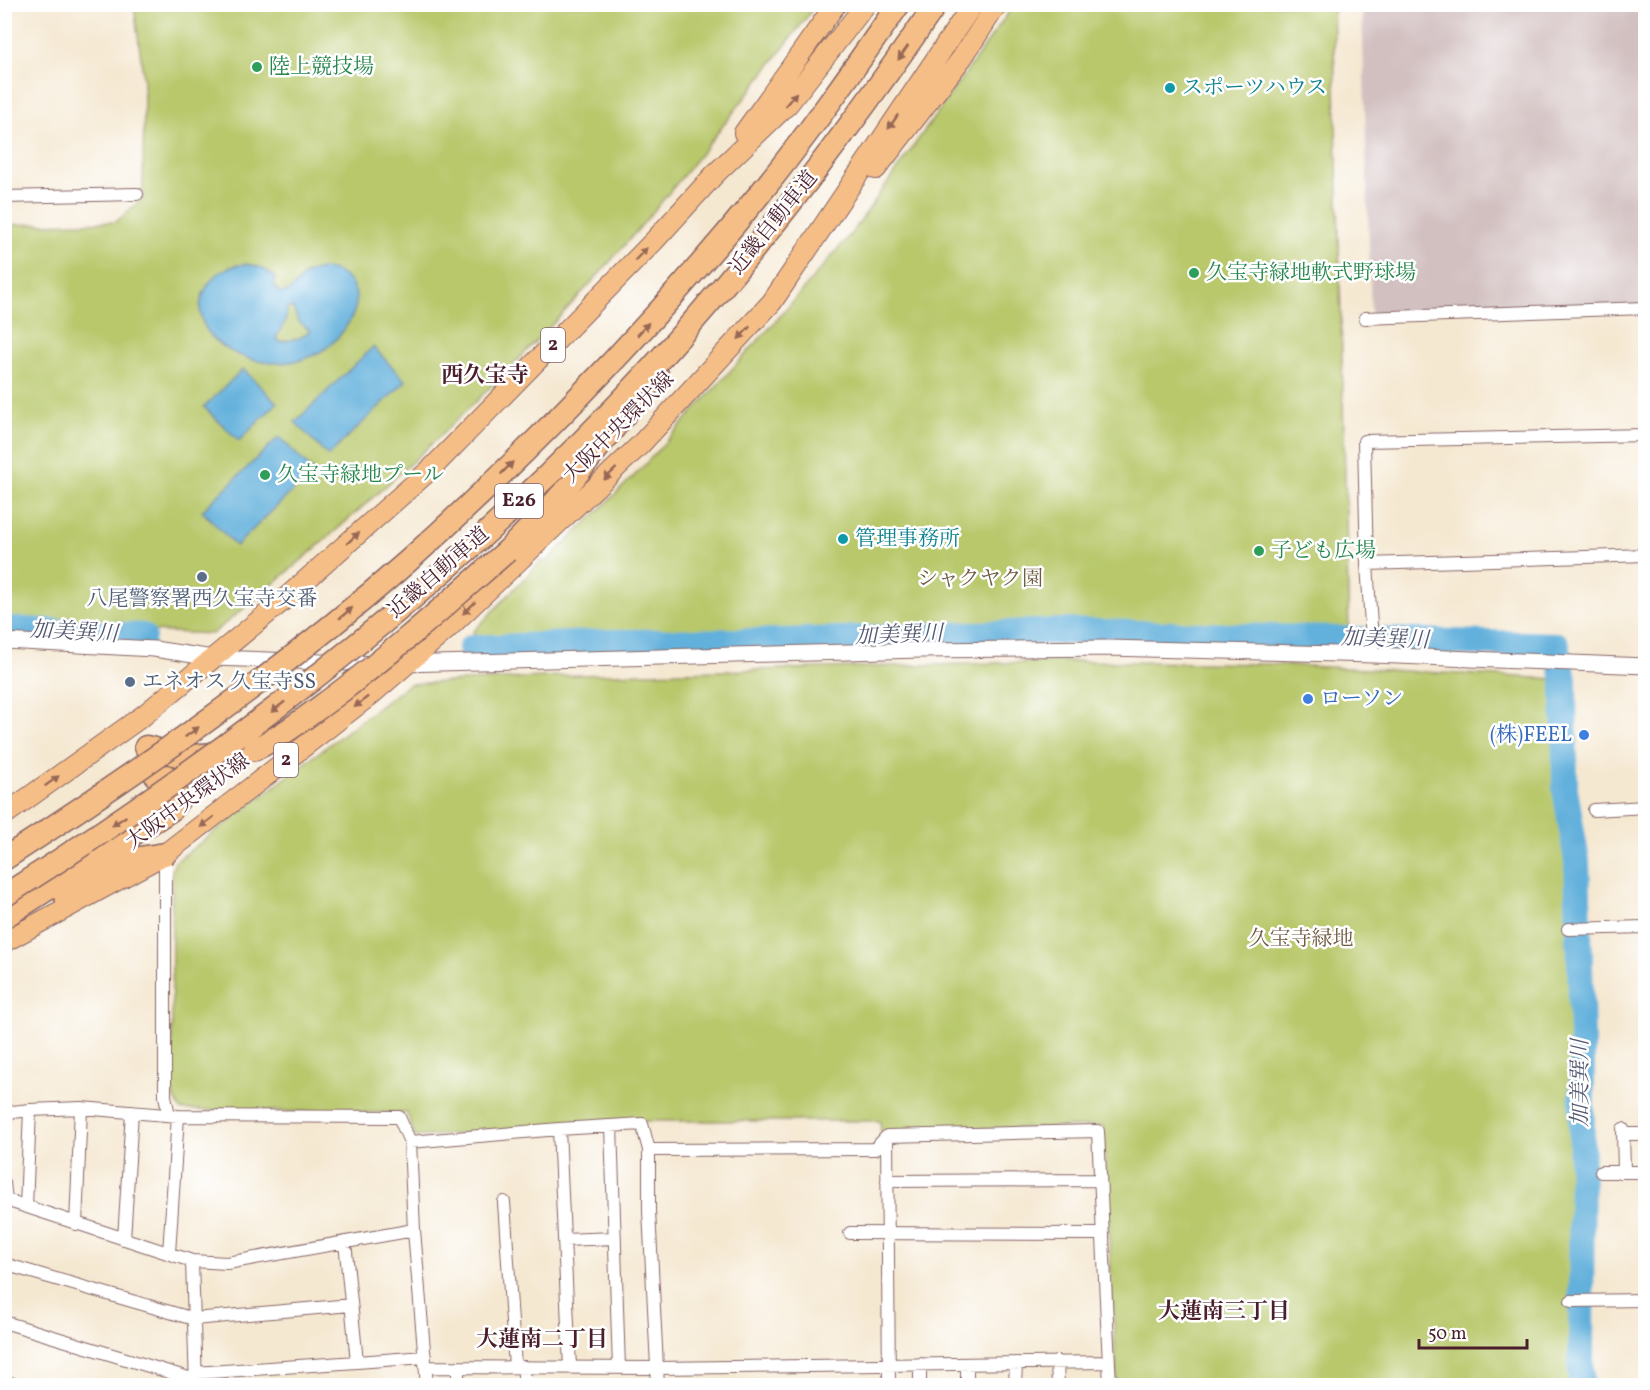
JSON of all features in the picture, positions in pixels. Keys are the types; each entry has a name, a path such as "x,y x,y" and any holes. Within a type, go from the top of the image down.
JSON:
{"highway":[{"name":"近畿自動車道","path":"4,859 142,767 238,698 388,578 482,493 628,345 704,261 760,194 824,110 898,4"},
{"name":"近畿自動車道","path":"4,896 159,794 257,723 429,584 581,443 650,370 784,213 861,112 936,4"},
{"path":"147,747 186,757 255,749 279,737 356,680 507,551 555,502 721,289"},
{"path":"4,917 171,810 178,799 172,783 166,777 156,776"},
{"path":"4,927 127,860 165,854"}],"main road":[{"name":"2","path":"715,174 836,4"},
{"name":"2","path":"4,815 144,715 279,604 432,468 654,241 715,174 788,104 866,4"},
{"name":"大阪中央環状線","path":"4,942 165,854 373,693 444,632 640,445 772,302 973,4"},
{"name":"2","path":"772,302 962,58 997,4"}],"street":[{"path":"4,197 137,194"},
{"path":"1365,318 1646,308"},
{"path":"1373,655 1367,564 1364,441 1646,435"},
{"path":"1367,564 1646,555"},
{"path":"4,641 154,649 213,658 406,665 921,650 1074,648 1373,655 1646,666"},
{"path":"1594,810 1646,807"},
{"path":"165,854 165,1096 173,1116 169,1253"},
{"path":"1568,929 1646,927"},
{"path":"76,1224 81,1108"},
{"path":"4,1113 81,1108 173,1116 399,1117 410,1142 414,1230 427,1386"},
{"path":"27,1207 30,1110"},
{"path":"124,1239 132,1112"},
{"path":"410,1142 642,1124 649,1150 649,1211 658,1386"},
{"path":"611,1126 619,1368"},
{"path":"559,1129 570,1368"},
{"path":"649,1150 875,1149 887,1136 1098,1131 1110,1386"},
{"path":"1624,1172 1623,1132 1646,1134"},
{"path":"887,1136 889,1386"},
{"path":"1601,1172 1646,1172"},
{"path":"887,1181 1100,1180"},
{"path":"4,1183 5,1203 27,1207 192,1261 226,1263 414,1230"},
{"path":"504,1202 519,1367 524,1386"},
{"path":"850,1233 888,1235 1103,1234"},
{"path":"564,1240 615,1238"},
{"path":"345,1242 357,1362"},
{"path":"192,1261 195,1380"},
{"path":"4,1264 194,1319 351,1305"},
{"path":"1571,1301 1646,1300"},
{"path":"4,1322 195,1380 357,1362 425,1362 458,1367 657,1368 1109,1362"},
{"path":"1057,1362 1058,1386"},
{"path":"1015,1386 1016,1363"},
{"path":"920,1364 920,1386"},
{"path":"967,1364 967,1386"},
{"path":"458,1367 458,1386"},
{"path":"4,1382 19,1386"}],"shaded area":[{"path":"1362,5 1645,5 1645,305 1371,314"}],"green space":[{"path":"134,5 816,5 667,195 594,280 506,372 383,489 299,563 212,634 5,624 5,225 116,222 143,198 144,82"},
{"name":"シャクヤク園","path":"1014,5 1333,5 1349,634 1065,627 777,633 474,646 473,632 541,561 547,561 639,471 775,322 851,234"},
{"name":"久宝寺緑地","path":"1068,661 1269,664 1557,679 1560,787 1572,862 1581,1385 1117,1385 1103,1126 881,1132 880,1121 639,1121 415,1137 407,1113 181,1110 172,1093 172,871 175,862 409,684 578,675"}],"water":[{"path":"254,265 268,272 275,277 274,285 280,293 289,291 308,273 320,269 332,270 348,280 355,291 356,303 353,315 343,331 321,351 296,361 268,362 242,356 220,344 205,327 200,307 208,285 215,276 229,267","holes":["287,308 293,308 298,321 310,331 300,338 280,342 276,338 286,320"]},
{"path":"373,347 406,381 328,456 295,422"},
{"path":"243,369 277,403 239,441 204,407"},
{"path":"279,437 313,471 236,546 202,511"}],"waterway":[{"name":"加美巽川","path":"4,629 143,636"},
{"name":"加美巽川","path":"471,648 615,642 782,641 1063,631 1557,645 1564,680 1565,789 1577,862 1582,1035 1581,1386"}],"place":[{"name":"陸上競技場","path":"257,67"},
{"name":"スポーツハウス","path":"1170,88"},
{"name":"久宝寺緑地軟式野球場","path":"1194,273"},
{"name":"久宝寺緑地プール","path":"265,475"},
{"name":"管理事務所","path":"843,539"},
{"name":"子ども広場","path":"1259,551"},
{"name":"八尾警察署西久宝寺交番","path":"202,577"},
{"name":"エネオス 久宝寺SS","path":"130,682"},
{"name":"ローソン","path":"1308,699"},
{"name":"(株)FEEL","path":"1584,735"}],"district":[{"name":"西久宝寺","path":"485,376"},
{"name":"大蓮南三丁目","path":"1224,1312"},
{"name":"大蓮南二丁目","path":"542,1340"}]}
